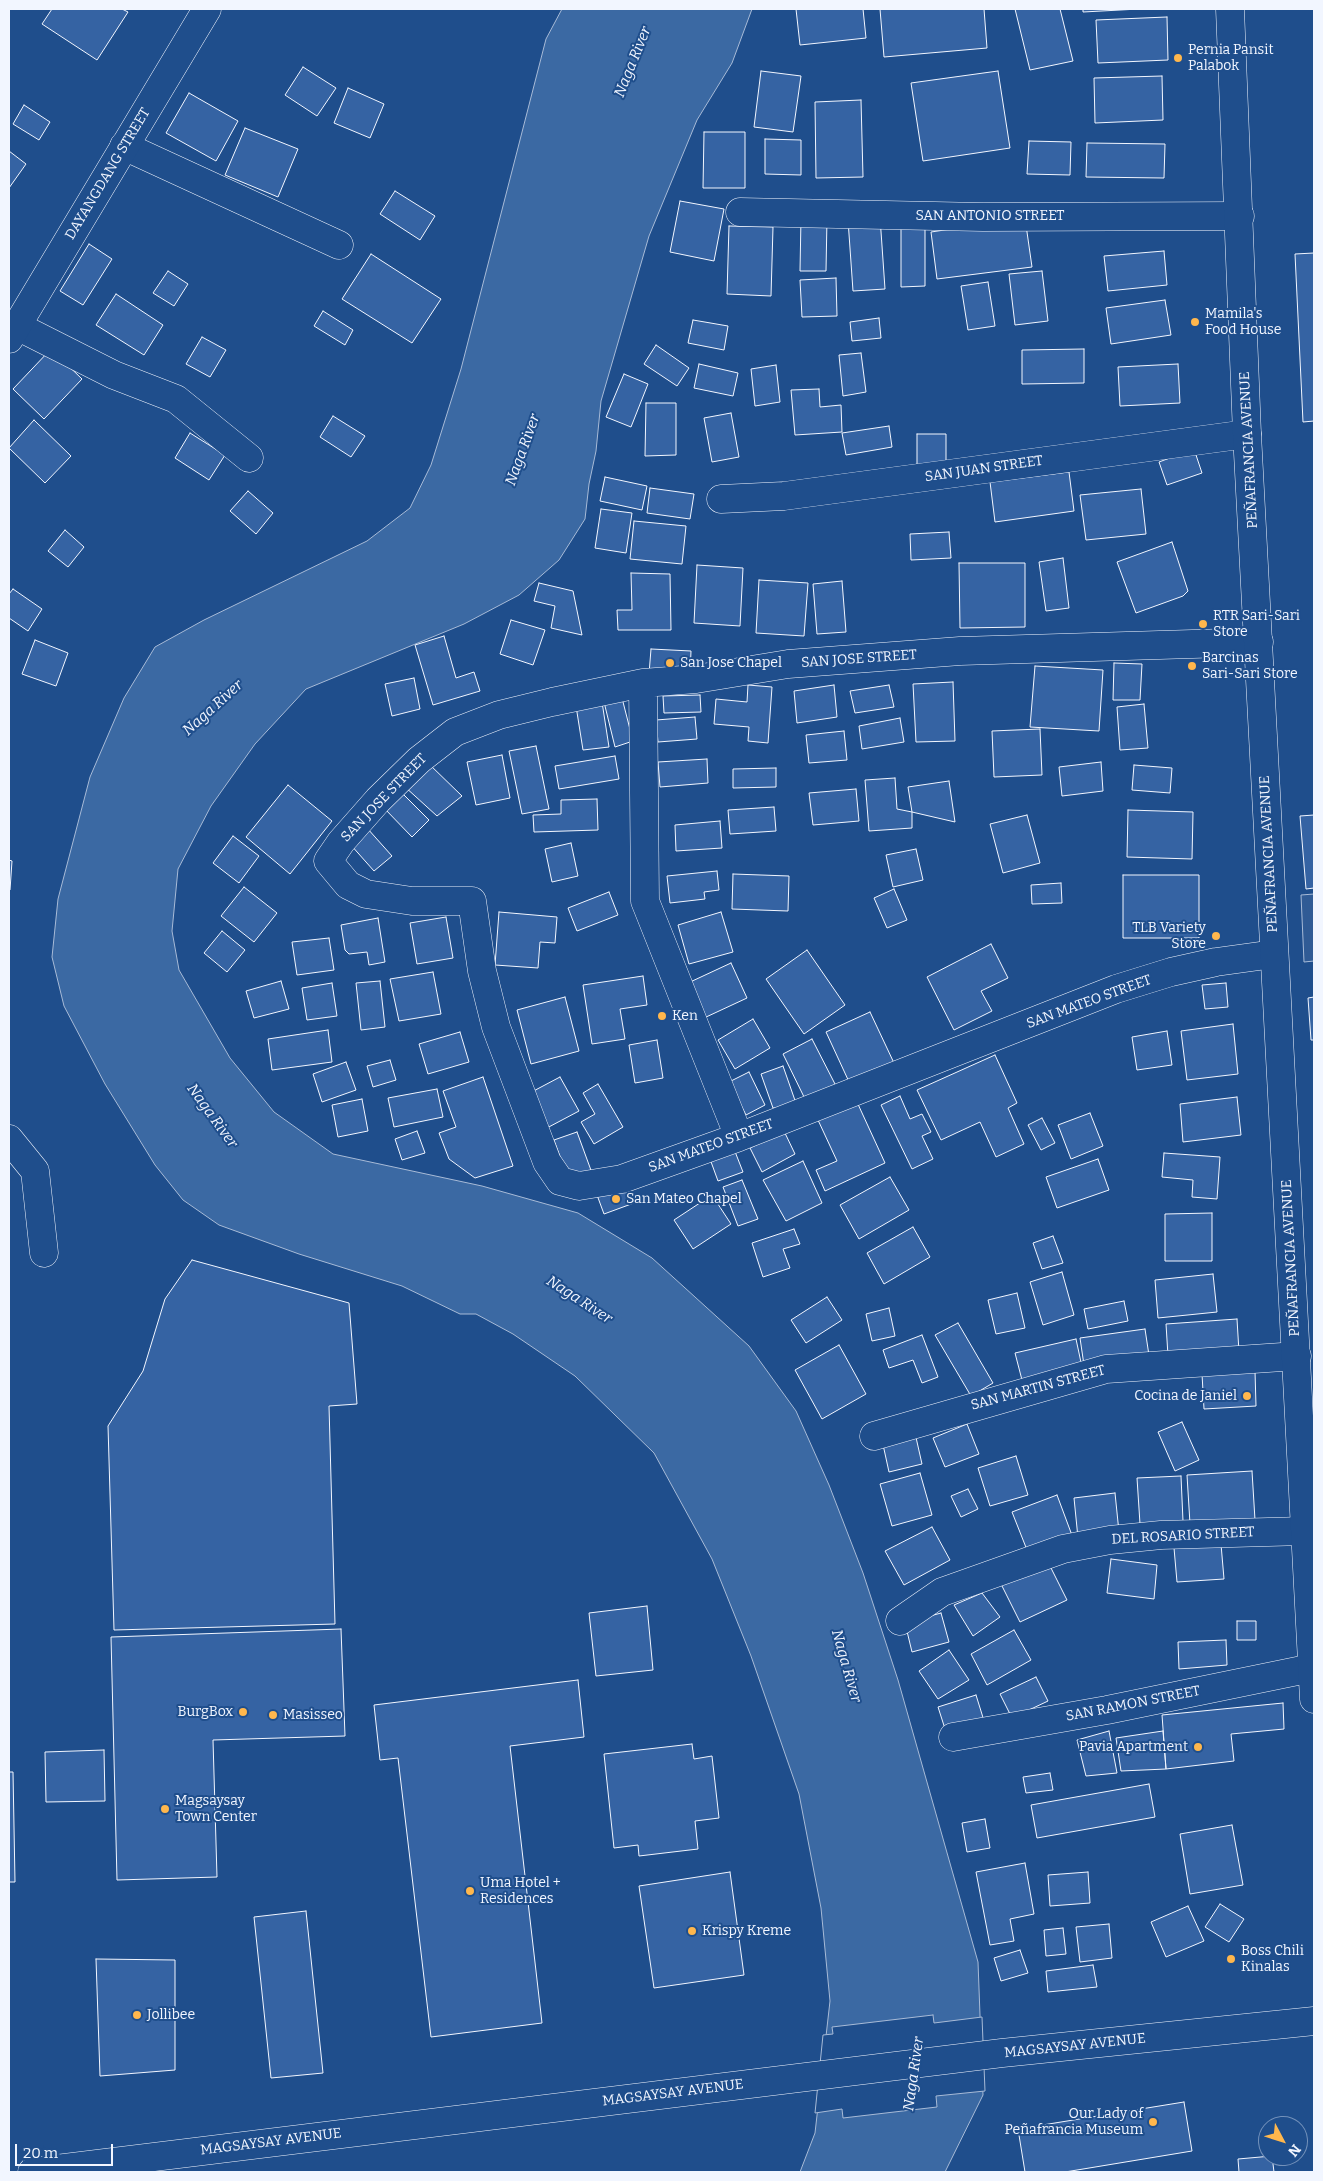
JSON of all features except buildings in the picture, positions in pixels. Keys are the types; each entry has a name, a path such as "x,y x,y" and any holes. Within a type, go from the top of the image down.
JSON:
{"street":[{"name":"DAYANGDANG STREET","path":"13,332 207,9"},
{"name":"PEÑAFRANCIA AVENUE","path":"1230,9 1240,216 1247,434 1314,1699"},
{"path":"124,146 339,246"},
{"name":"SAN ANTONIO STREET","path":"740,212 983,217 1240,216"},
{"path":"13,332 176,399 249,458"},
{"name":"SAN JUAN STREET","path":"721,499 784,496 1247,434"},
{"name":"SAN JOSE STREET","path":"337,873 328,861 341,842 418,760 454,732 499,715 643,683 696,679 788,664 960,651 1259,642"},
{"path":"643,683 646,901 739,1137"},
{"name":"SAN MATEO STREET","path":"337,873 348,885 366,894 412,901 472,901 482,971 496,1027 547,1162 560,1181 579,1186 622,1179 739,1137 1116,989 1171,972 1216,962 1274,954"},
{"path":"9,1139 36,1171 44,1254"},
{"name":"SAN MARTIN STREET","path":"874,1436 1106,1369 1297,1356"},
{"name":"DEL ROSARIO STREET","path":"900,1621 942,1592 1063,1548 1110,1540 1161,1535 1304,1531"},
{"name":"SAN RAMON STREET","path":"954,1737 1107,1710 1312,1668"},
{"name":"MAGSAYSAY AVENUE","path":"32,2172 1002,2053 1314,2021"}],"shaded area":[{"path":"1314,894 1314,961 1304,962 1301,895"}],"water":[{"name":"Naga River","path":"562,9 752,9 732,63 697,120 649,236 601,401 596,451 589,484 585,519 559,560 519,595 464,624 306,689 255,744 211,806 178,869 172,931 179,970 230,1058 274,1112 333,1154 482,1186 578,1213 652,1258 749,1346 796,1411 829,1485 863,1573 898,1680 978,1962 983,2095 945,2172 800,2172 815,2133 830,2001 821,1908 799,1794 751,1656 712,1559 654,1453 575,1376 513,1334 476,1314 460,1314 402,1286 299,1254 219,1225 183,1200 155,1165 105,1084 64,1006 52,957 58,899 90,777 124,698 155,647 204,620 367,541 410,508 431,465 461,369 546,39"}],"pier":[{"path":"933,2015 934,2023 982,2017 985,2091 936,2096 937,2107 843,2118 842,2109 815,2113 823,2035 833,2034 832,2027"}],"place":[{"name":"Pernia Pansit Palabok","path":"1178,58"},
{"name":"Mamila's Food House","path":"1195,322"},
{"name":"RTR Sari-Sari Store","path":"1203,624"},
{"name":"San Jose Chapel","path":"670,663"},
{"name":"Barcinas Sari-Sari Store","path":"1192,666"},
{"name":"TLB Variety Store","path":"1216,936"},
{"name":"Ken","path":"662,1016"},
{"name":"San Mateo Chapel","path":"616,1199"},
{"name":"Cocina de Janiel","path":"1247,1396"},
{"name":"BurgBox","path":"243,1712"},
{"name":"Masisseo","path":"273,1715"},
{"name":"Pavia Apartment","path":"1198,1747"},
{"name":"Magsaysay Town Center","path":"165,1809"},
{"name":"Uma Hotel + Residences","path":"470,1891"},
{"name":"Krispy Kreme","path":"692,1931"},
{"name":"Boss Chili Kinalas","path":"1231,1959"},
{"name":"Jollibee","path":"137,2015"},
{"name":"Our Lady of Peñafrancia Museum","path":"1153,2122"}]}
